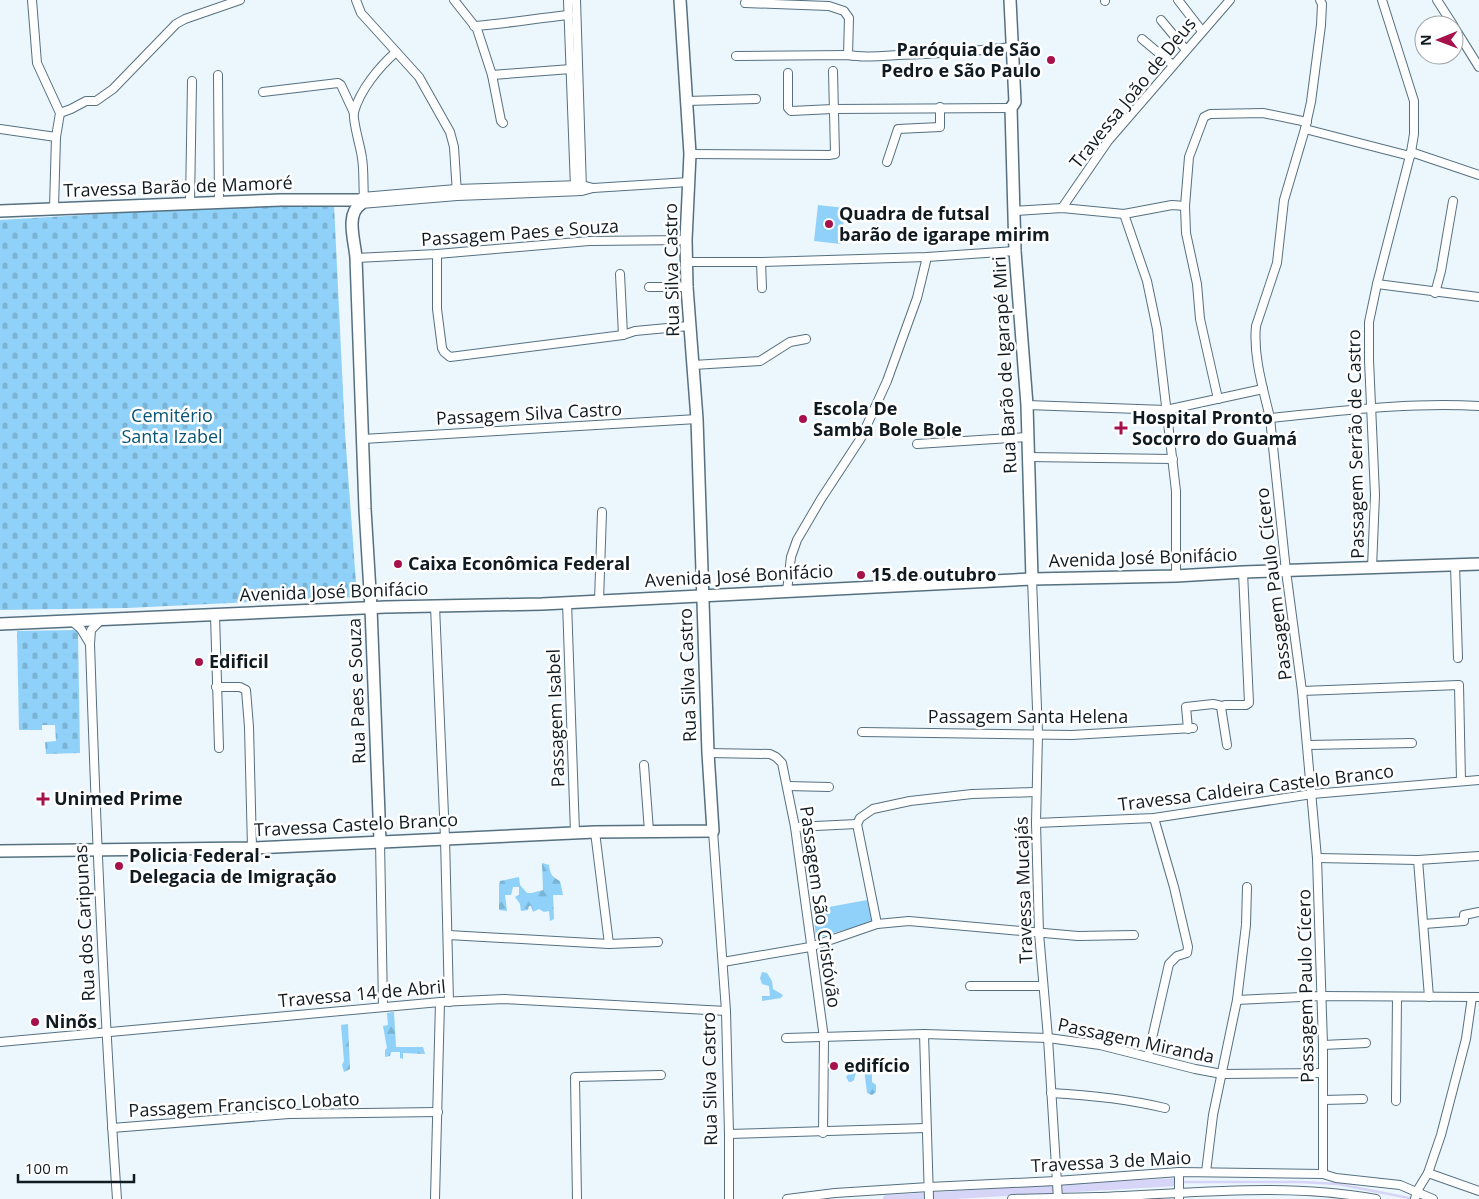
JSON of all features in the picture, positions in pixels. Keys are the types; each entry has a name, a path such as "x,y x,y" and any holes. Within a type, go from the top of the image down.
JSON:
{"main road":[{"name":"Rua Silva Castro","path":"680,0 690,154 686,262 697,419 708,753 713,831"},
{"name":"Rua Barão de Igarapé Miri","path":"1010,0 1014,102 1010,108 1015,251 1027,405 1032,580"},
{"name":"Travessa Barão de Mamoré","path":"0,211 280,200 361,200"},
{"name":"Rua Paes e Souza","path":"361,200 352,216 352,226 356,258 365,509 372,608 380,841"},
{"name":"Rua Paes e Souza","path":"335,201 347,211 352,226"},
{"name":"Avenida José Bonifácio","path":"0,624 372,608 567,602 1032,580 1479,564"},
{"name":"Travessa Castelo Branco","path":"0,851 252,848 595,832 713,831"}],"street":[{"path":"32,0 38,63 60,113 56,137 54,208"},
{"path":"60,113 86,101 96,101 113,89 176,24 185,19 240,0"},
{"path":"356,0 361,13 418,77 450,132 454,148 457,193"},
{"path":"454,0 477,29 492,75 501,121 503,123"},
{"path":"568,0 578,188"},
{"path":"576,0 578,188"},
{"path":"1178,0 1202,31"},
{"name":"Travessa João de Deus","path":"1062,208 1108,141 1230,0"},
{"path":"1321,2 1331,0"},
{"name":"Passagem Serrão de Castro","path":"1372,568 1375,495 1368,333 1377,284 1411,154 1414,134 1414,100 1382,0"},
{"path":"1437,0 1446,15"},
{"name":"Passagem Paulo Cícero","path":"1321,2 1314,84 1306,126 1284,200 1278,262 1256,326 1255,346 1270,418 1286,571 1308,745 1317,858 1323,1045 1324,1174"},
{"path":"745,3 829,6 844,11 849,18 848,54"},
{"path":"474,26 569,16"},
{"path":"1161,20 1186,50"},
{"path":"1142,38 1173,65"},
{"path":"1464,43 1479,67"},
{"path":"736,56 939,54 1013,47"},
{"path":"354,113 364,90 384,62 396,52"},
{"path":"492,75 571,69"},
{"path":"690,154 752,156 835,154 832,71"},
{"path":"788,74 789,110 940,107 1010,108"},
{"path":"218,75 219,202"},
{"path":"190,203 192,81"},
{"path":"263,92 338,83 341,85 354,113 362,160 361,200"},
{"path":"687,101 756,99"},
{"path":"888,162 897,130 940,127 940,107"},
{"path":"1218,399 1200,319 1196,284 1186,234 1185,206 1190,157 1204,118 1210,114 1262,113 1411,154 1479,175"},
{"path":"0,129 56,137"},
{"name":"Travessa Barão de Mamoré","path":"361,200 457,193 689,182"},
{"path":"1435,292 1442,271 1453,201"},
{"path":"1014,211 1062,208 1124,214 1172,205 1185,206"},
{"path":"1124,214 1147,282 1154,314 1173,459 1176,517 1176,576"},
{"name":"Passagem Paes e Souza","path":"356,258 437,254 589,241 686,240"},
{"path":"686,262 761,262 927,257 1015,251"},
{"path":"437,254 436,308 444,352 450,357 623,335 634,331 689,326"},
{"path":"787,591 791,556 796,540 861,438 887,381 917,298 927,257"},
{"path":"761,262 762,288"},
{"path":"620,274 623,335"},
{"path":"1377,284 1479,297"},
{"path":"649,287 687,287"},
{"path":"693,365 760,361 790,342 806,338"},
{"path":"1027,405 1166,410 1263,389"},
{"path":"1270,418 1371,407 1442,404 1479,406"},
{"name":"Passagem Silva Castro","path":"363,439 697,419"},
{"path":"917,444 1027,437"},
{"path":"1028,457 1173,459"},
{"path":"599,600 602,512"},
{"path":"1454,565 1458,658"},
{"path":"1227,745 1221,710 1222,706 1249,703 1243,572"},
{"name":"Travessa Mucajás","path":"1032,580 1038,734 1036,823 1039,933 1058,1198"},
{"name":"Passagem Isabel","path":"567,602 575,833"},
{"path":"434,606 445,838 449,1002"},
{"path":"215,615 219,748"},
{"name":"Rua dos Caripunas","path":"102,619 91,630 90,644 96,851 117,1199"},
{"path":"71,620 81,629 90,644"},
{"path":"1302,691 1459,685 1461,782"},
{"path":"216,687 244,687 246,693 252,848"},
{"name":"Passagem Santa Helena","path":"862,732 1100,734 1191,728 1186,707 1213,704 1222,706"},
{"path":"1308,745 1412,743"},
{"name":"Passagem São Cristóvão","path":"708,753 770,754 782,763 795,827 824,1038 823,1132"},
{"path":"644,765 649,831"},
{"name":"Travessa Caldeira Castelo Branco","path":"1036,823 1154,818 1312,794 1479,780"},
{"path":"787,786 829,787"},
{"path":"878,924 857,824 860,818 873,809 910,801 972,794 1036,792"},
{"path":"1148,1056 1169,964 1177,956 1187,953 1188,947 1174,887 1154,818"},
{"path":"795,827 857,824"},
{"name":"Rua Silva Castro","path":"713,831 726,1010 729,1199"},
{"path":"595,832 609,944"},
{"name":"Rua Paes e Souza","path":"380,841 383,1006"},
{"path":"1317,858 1418,860 1479,856"},
{"path":"1418,860 1429,997"},
{"path":"1206,1172 1214,1115 1237,1000 1246,925 1247,887"},
{"path":"1424,924 1464,921 1464,915 1479,912"},
{"path":"723,962 810,947 878,924 918,922 1078,936 1134,935"},
{"path":"448,935 609,944 658,942"},
{"path":"970,986 1043,986"},
{"path":"1237,1000 1321,996 1475,997 1458,1076 1441,1134 1428,1173 1416,1195"},
{"path":"1396,1101 1397,997"},
{"name":"Travessa 14 de Abril","path":"0,1042 383,1006 504,999 726,1010"},
{"path":"435,1199 440,1002"},
{"path":"924,1034 929,1199"},
{"name":"Passagem Miranda","path":"786,1038 924,1034 1048,1038 1085,1042 1222,1074 1323,1073"},
{"path":"1323,1045 1366,1043"},
{"path":"577,1199 575,1077 661,1075"},
{"path":"1051,1093 1094,1095 1165,1108"},
{"path":"1323,1100 1363,1099"},
{"name":"Passagem Francisco Lobato","path":"112,1128 289,1114 438,1112"},
{"path":"729,1134 926,1128"},
{"name":"Travessa 3 de Maio","path":"787,1199 835,1193 1206,1172 1324,1174 1336,1178 1393,1184 1416,1195 1434,1199"},
{"path":"1428,1173 1479,1191"},
{"path":"1179,1174 1179,1193"},
{"name":"Travessa 3 de Maio","path":"1012,1199 1095,1198 1252,1189 1291,1195 1350,1194 1376,1199"}],"green space":[{"name":"Cemitério Santa Izabel","path":"334,205 345,433 357,597 127,608 0,610 0,220 218,207"},
{"name":"Quadra de futsal barão de igarape mirim","path":"818,205 845,208 841,244 814,241"},
{"path":"78,630 80,753 46,754 45,742 56,741 55,725 42,725 42,730 19,730 17,631"},
{"path":"542,863 549,865 552,875 560,881 563,895 553,895 554,919 550,921 549,911 544,912 539,909 533,912 531,906 529,906 528,910 521,911 520,904 515,897 519,895 519,887 513,887 511,895 505,895 507,911 499,910 500,881 519,877 520,885 527,893 543,890"},
{"path":"867,900 872,922 816,938 813,910"},
{"path":"762,972 767,973 772,981 773,989 783,995 781,998 762,1001 762,996 770,996 769,986 762,984 760,978"},
{"path":"394,1012 396,1047 423,1047 425,1054 403,1053 403,1059 400,1058 400,1052 391,1052 390,1056 385,1057 385,1050 387,1048 383,1026 388,1025 387,1013"},
{"path":"348,1024 350,1069 344,1072 342,1065 344,1061 341,1025"},
{"path":"865,1062 870,1064 872,1082 876,1085 876,1092 872,1095 867,1093 864,1068 857,1068 854,1080 851,1082 846,1077 856,1065"}],"waterway":[{"path":"887,1199 1177,1182"},
{"path":"1181,1182 1301,1182 1338,1184 1414,1199"}],"place":[{"name":"Paróquia de São Pedro e São Paulo","path":"1051,60"},
{"name":"Quadra de futsal barão de igarape mirim","path":"829,224"},
{"name":"Escola De Samba Bole Bole","path":"803,419"},
{"name":"Hospital Pronto Socorro do Guamá","path":"1121,428"},
{"name":"Caixa Econômica Federal","path":"398,564"},
{"name":"15 de outubro","path":"861,575"},
{"name":"Edificil","path":"199,662"},
{"name":"Unimed Prime","path":"43,799"},
{"name":"Policia Federal - Delegacia de Imigração","path":"119,866"},
{"name":"Ninõs","path":"35,1022"},
{"name":"edifício","path":"834,1066"}]}
